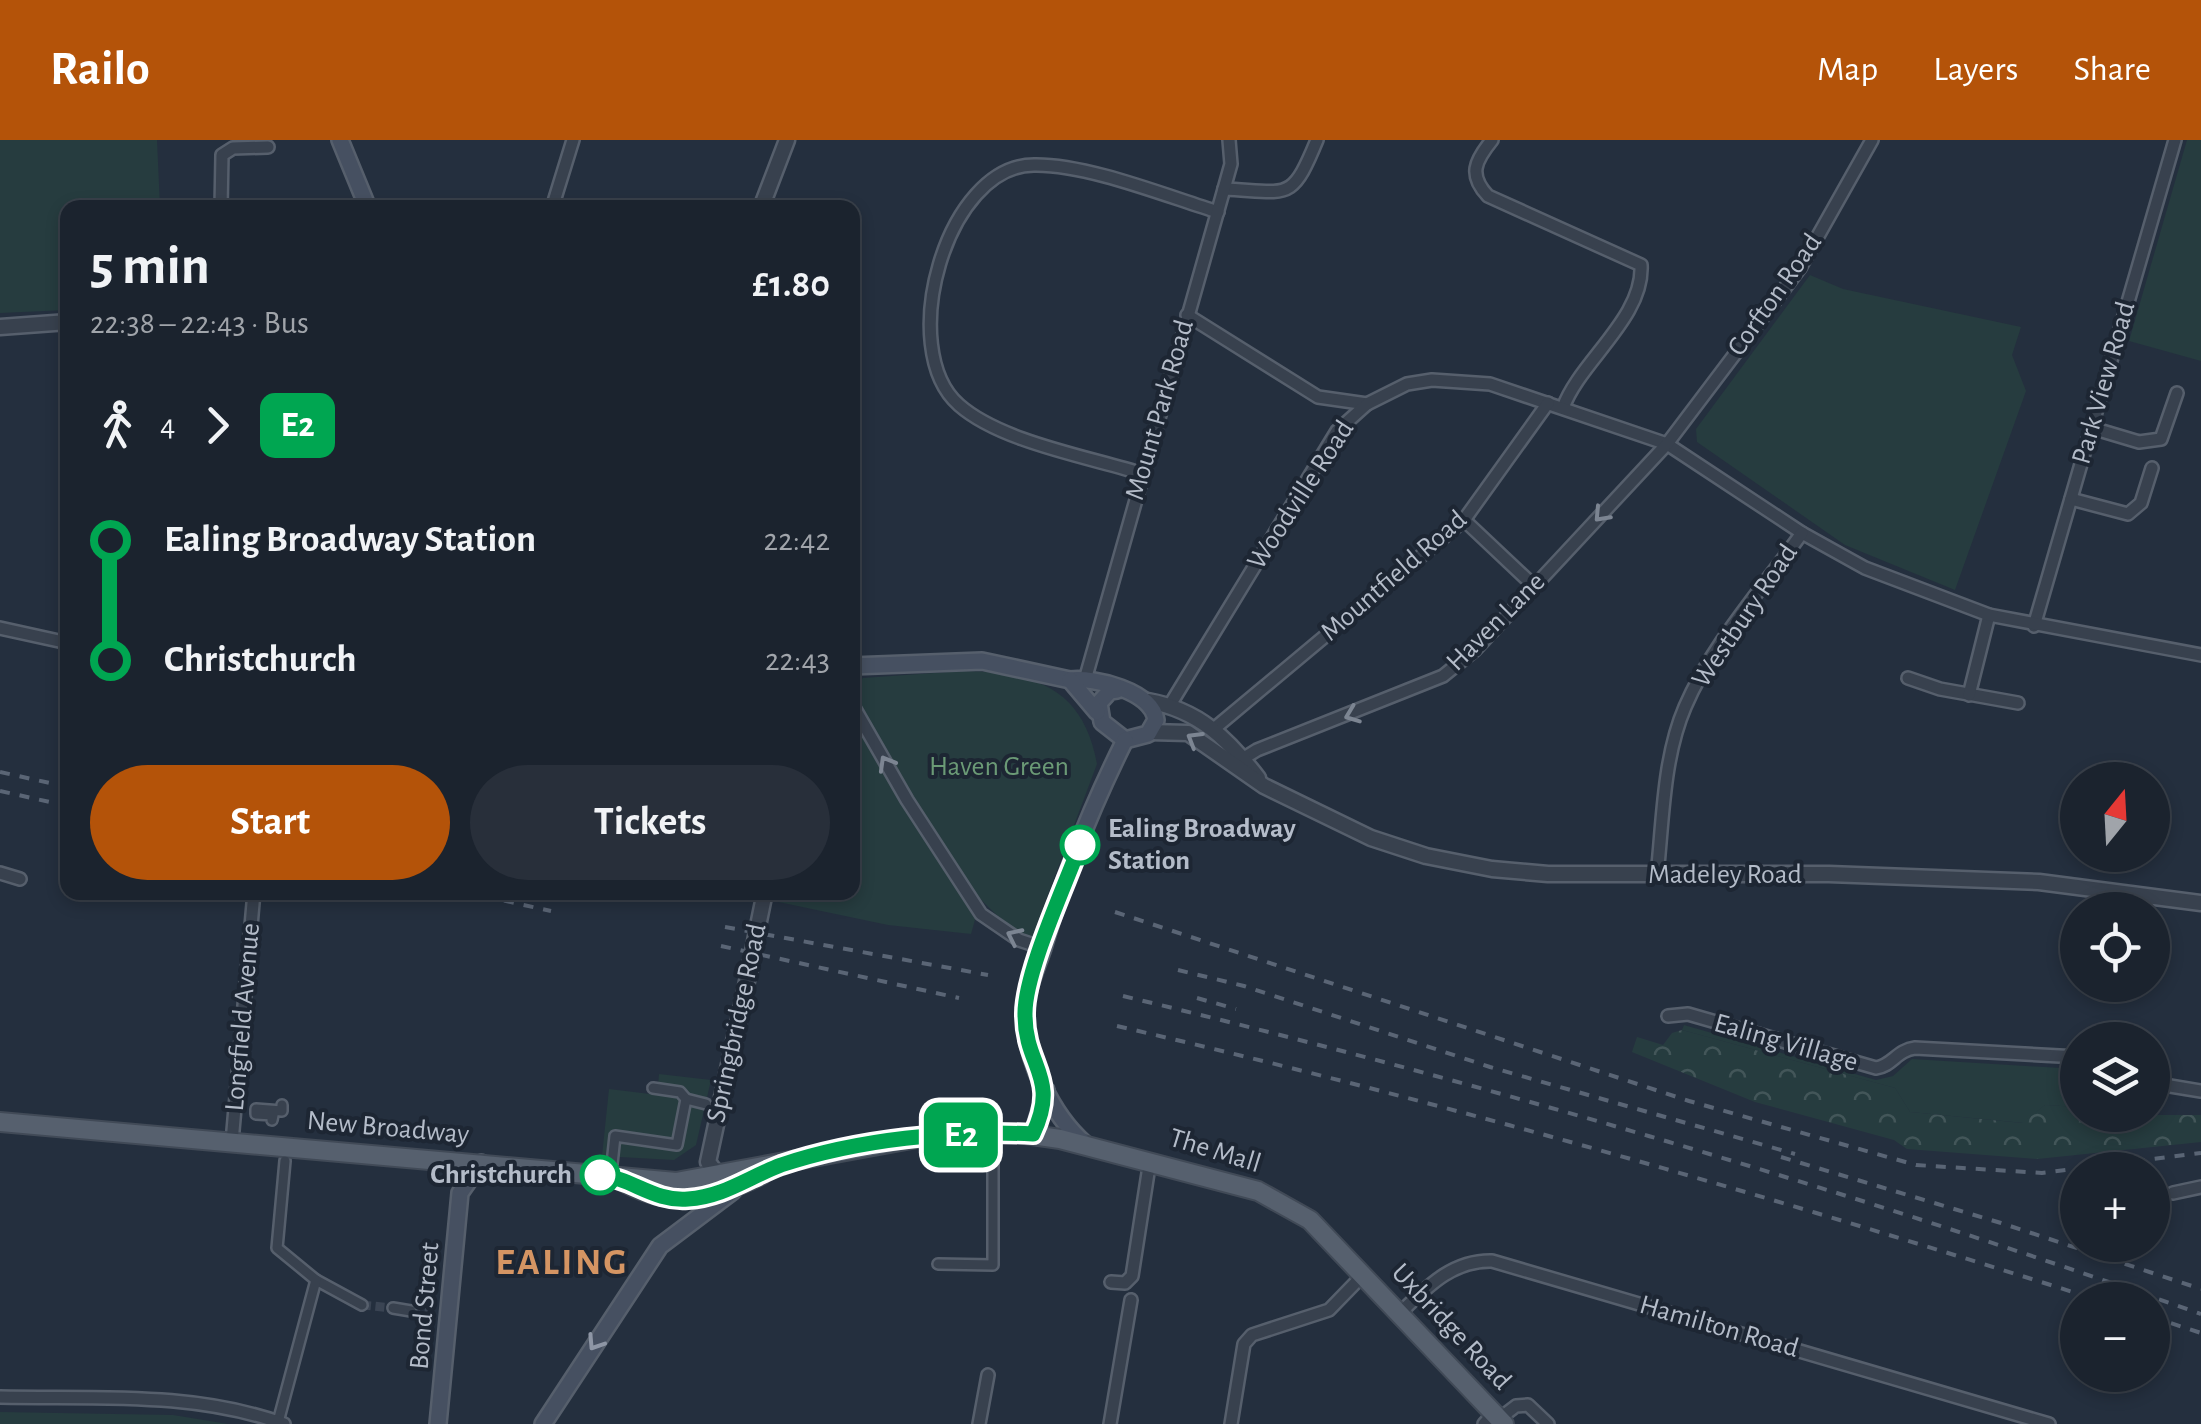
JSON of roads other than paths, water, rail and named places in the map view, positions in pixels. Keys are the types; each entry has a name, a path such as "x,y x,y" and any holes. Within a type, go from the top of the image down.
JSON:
{"main road":[{"path":"340,140 365,200"},
{"path":"860,666 982,661 1117,690 1148,702 1156,714 1150,732 1124,740 1106,773 1043,948 1024,1016 1046,1090 1063,1122 1085,1144"},
{"path":"1077,680 1106,728 1124,740"},
{"path":"1097,712 1106,694 1117,690"},
{"path":"1033,1134 1046,1090"},
{"name":"New Broadway","path":"0,1122 620,1173 656,1182 780,1166"},
{"name":"The Mall","path":"780,1166 917,1138 1033,1134 1150,1160 1258,1191 1310,1220 1361,1270"},
{"path":"442,1160 460,1193"},
{"name":"Bond Street","path":"438,1424 460,1193 480,1163"},
{"path":"669,1237 740,1186 780,1166"},
{"name":"New Broadway","path":"620,1173 641,1192 682,1200"},
{"path":"543,1424 639,1274 680,1220 682,1200 671,1186 656,1182"},
{"path":"682,1200 740,1186"},
{"name":"Uxbridge Road","path":"1361,1270 1495,1420"}],"street":[{"path":"554,200 573,140"},
{"path":"765,200 788,140"},
{"name":"Mount Park Road","path":"1077,680 1218,212 1230,164 1229,140"},
{"path":"1224,189 1286,192 1298,184 1317,140"},
{"path":"1492,140 1476,161 1474,171 1476,183 1488,196 1641,265 1638,285 1614,335 1563,408"},
{"name":"Corfton Road","path":"1667,444 1800,268 1872,140"},
{"name":"Park View Road","path":"2034,626 2174,140"},
{"path":"220,200 222,155 233,148 268,147"},
{"path":"1142,474 1003,431 959,405 940,382 930,354 930,299 943,252 992,179 1032,164 1111,179 1218,212"},
{"path":"1187,315 1348,418"},
{"path":"0,326 60,322"},
{"name":"Woodville Road","path":"1170,705 1348,418 1366,404 1408,384 1432,380 1490,384 1667,444 1848,562 1988,616 2201,655"},
{"path":"2092,428 2139,442 2161,439 2177,393"},
{"path":"1318,397 1366,404"},
{"name":"Mountfield Road","path":"1215,728 1464,520 1540,421 1548,403"},
{"name":"Haven Lane","path":"1237,762 1443,676 1475,650 1667,444"},
{"path":"2071,499 2128,514 2141,503 2152,468"},
{"path":"1464,520 1534,586"},
{"name":"Westbury Road","path":"1657,875 1670,768 1684,709 1722,645 1802,534"},
{"path":"1969,695 1988,616"},
{"path":"0,628 60,641"},
{"path":"1908,678 1969,695 2018,703"},
{"name":"Madeley Road","path":"1148,702 1170,705 1215,728 1237,762"},
{"path":"860,718 907,800 981,914 1020,940 1043,948"},
{"name":"Madeley Road","path":"1150,732 1188,733 1237,762 1264,786 1370,838 1426,856 1530,873 1846,874 2039,882 2201,903"},
{"path":"0,873 20,879"},
{"name":"Longfield Avenue","path":"232,1142 253,900"},
{"name":"Springbridge Road","path":"717,1176 708,1162 709,1153 763,900"},
{"name":"Ealing Village","path":"1668,1016 1688,1014 1876,1068 1888,1064 1899,1052 1914,1048 2060,1056"},
{"path":"2170,1086 2201,1091"},
{"path":"653,1088 680,1092 686,1099 706,1104"},
{"path":"620,1173 616,1136 677,1145 686,1099"},
{"path":"272,1120 273,1115 256,1114 256,1109 282,1111 282,1105"},
{"path":"938,1264 993,1266 994,1148"},
{"name":"Springbridge Road","path":"620,1173 678,1176 691,1171 709,1153"},
{"path":"1111,1282 1126,1284 1132,1276 1150,1160"},
{"path":"285,1161 277,1248 316,1280 362,1305"},
{"path":"717,1176 740,1186"},
{"path":"2174,1193 2178,1188 2201,1187"},
{"name":"Hamilton Road","path":"1401,1312 1444,1274 1473,1261 1492,1262 2048,1424"},
{"path":"1231,1424 1244,1344 1252,1335 1329,1310 1361,1270"},
{"path":"0,1398 165,1400 218,1406 281,1423 316,1280"},
{"path":"1110,1424 1131,1300"},
{"path":"393,1308 411,1311"},
{"path":"979,1424 988,1375"},
{"path":"1495,1420 1516,1406 1528,1405 1548,1424"}],"tunnel":[{"path":"362,1305 393,1308"},
{"path":"411,1311 438,1314"}],"railway":[{"path":"0,772 60,785"},
{"path":"0,791 60,804"},
{"path":"501,900 551,911"},
{"path":"1115,912 1689,1101 1916,1165 2042,1173 2201,1153"},
{"path":"725,927 988,975"},
{"path":"721,946 959,998"},
{"path":"1178,970 1244,986 1490,1067 1795,1154"},
{"path":"1123,996 1396,1065 1666,1141 1934,1224 2201,1314"},
{"path":"1197,998 1236,1009"},
{"path":"1117,1026 1610,1153 2060,1288"},
{"path":"1781,1157 2201,1289"},
{"path":"2170,1323 2201,1333"}],"place":[{"name":"Ealing Broadway Station","path":"1080,845"},
{"name":"Christchurch","path":"600,1175"}],"district":[{"name":"EALING","path":"562,1263"}],"park label":[{"name":"Haven Green","path":"999,767"}]}
